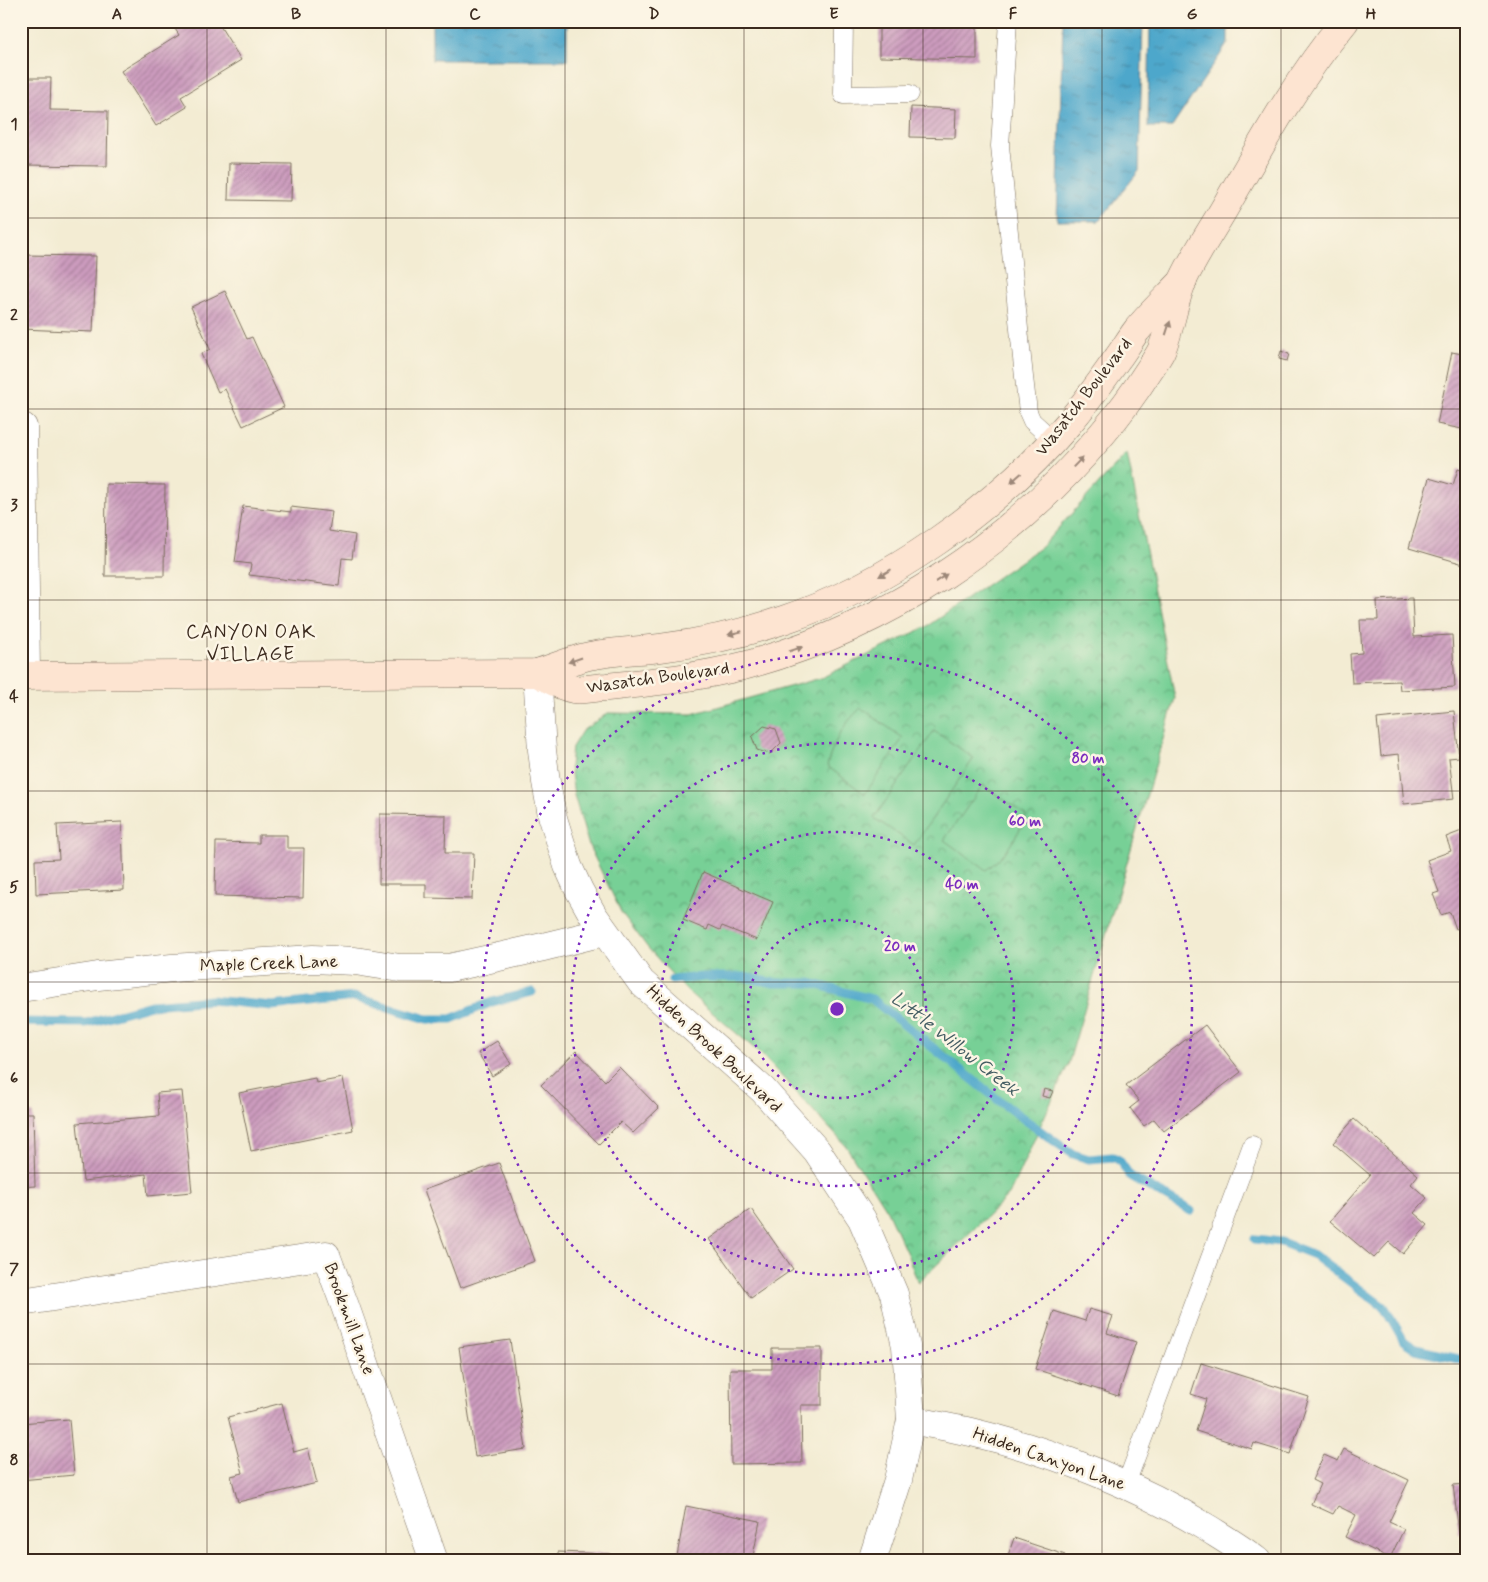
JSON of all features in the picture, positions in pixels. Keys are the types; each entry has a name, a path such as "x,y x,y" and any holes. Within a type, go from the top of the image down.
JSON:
{"main road":[{"name":"Wasatch Boulevard","path":"537,673 574,689 687,678 728,670 814,643 898,604 939,580 981,551 1021,518 1062,479 1115,419 1161,351 1183,281 1273,124 1298,84 1346,21"},
{"name":"Wasatch Boulevard","path":"23,676 537,673 586,656 663,648 732,634 783,620 830,601 879,577 948,533 991,501 1030,465 1066,426 1137,331 1183,281"}],"street":[{"path":"23,427 23,676"},
{"name":"Hidden Brook Boulevard","path":"537,673 543,758 552,815 559,840 579,890 604,932 641,982 763,1090 817,1151 862,1220 894,1294 906,1346 911,1420 898,1480 872,1561"},
{"name":"Maple Creek Lane","path":"21,988 98,976 172,968 313,959 355,961 400,968 449,968 604,932"},
{"name":"Brookmill Lane","path":"21,1302 326,1255 346,1306 434,1561"},
{"name":"Hidden Canyon Lane","path":"911,1420 976,1433 1050,1455 1126,1484 1186,1515 1256,1561"}],"lane":[{"path":"844,21 843,95 910,94"},
{"path":"1008,21 1000,146 1024,377 1028,412 1032,421 1052,440"},
{"path":"1126,1484 1252,1145"}],"green space":[{"path":"1127,453 1175,698 1068,1065 1009,1195 918,1283 887,1211 846,1146 761,1054 688,992 648,948 621,912 589,846 574,795 570,766 572,747 582,731 608,713 692,714 821,678 926,627 1041,547"},
{"path":"861,708 903,738 865,794 827,766 832,749 840,734"},
{"path":"934,731 974,758 914,845 874,818"},
{"path":"983,785 1026,815 1010,846 986,870 944,840"}],"water":[{"path":"432,21 567,21 567,60 432,60"},
{"path":"1063,21 1143,21 1139,171 1099,221 1057,221"},
{"path":"1150,21 1228,21 1228,43 1172,127 1148,127"}],"building":[{"path":"177,21 217,21 241,60 181,97 187,107 156,126 121,71 179,35 172,24"},
{"path":"879,21 977,21 977,59 879,57"},
{"path":"21,78 51,78 50,110 108,111 107,166 21,165"},
{"path":"911,107 956,109 955,138 910,137"},
{"path":"229,163 292,164 291,201 228,200"},
{"path":"21,255 96,256 93,332 21,329"},
{"path":"225,291 247,339 252,337 284,407 243,426 225,389 218,392 201,354 210,349 191,307"},
{"path":"1467,294 1467,318 1460,316"},
{"path":"1281,351 1289,354 1287,361 1279,359"},
{"path":"1452,352 1467,355 1467,430 1437,424"},
{"path":"1458,469 1467,472 1467,565 1409,548 1429,478 1453,485"},
{"path":"106,484 165,485 164,576 105,576"},
{"path":"243,506 291,512 291,507 332,512 329,531 355,535 352,559 342,558 339,586 249,575 251,564 235,562"},
{"path":"1412,598 1414,637 1452,635 1455,687 1400,690 1399,681 1352,683 1350,654 1362,653 1360,620 1378,620 1377,600"},
{"path":"1454,711 1459,757 1449,758 1454,799 1404,804 1399,754 1381,756 1377,719"},
{"path":"764,726 776,729 781,743 770,754 757,750 752,737"},
{"path":"380,814 446,815 445,853 474,853 472,899 426,898 426,884 379,884"},
{"path":"122,822 124,890 36,894 35,860 59,859 57,825"},
{"path":"1467,829 1467,925 1456,929 1450,912 1441,915 1433,894 1439,892 1427,860 1451,851 1446,837"},
{"path":"259,835 287,835 287,848 304,848 303,898 215,896 216,842 259,843"},
{"path":"703,872 773,902 757,940 722,926 720,930 709,925 707,930 683,920"},
{"path":"1205,1025 1241,1072 1164,1131 1154,1119 1144,1126 1130,1108 1139,1101 1126,1085"},
{"path":"497,1041 511,1064 492,1076 478,1053"},
{"path":"576,1051 605,1081 619,1067 659,1108 633,1133 621,1122 599,1144 541,1085"},
{"path":"315,1078 316,1083 343,1078 353,1130 251,1151 239,1093"},
{"path":"1044,1089 1053,1091 1050,1098 1042,1096"},
{"path":"182,1091 192,1192 148,1196 146,1174 83,1181 77,1123 159,1116 157,1093"},
{"path":"21,1113 33,1113 35,1186 21,1187"},
{"path":"1354,1119 1418,1175 1411,1184 1427,1198 1414,1213 1428,1225 1403,1254 1389,1242 1374,1258 1330,1221 1370,1175 1333,1143"},
{"path":"499,1163 535,1261 460,1288 424,1190"},
{"path":"751,1209 793,1269 751,1298 709,1239"},
{"path":"1089,1309 1113,1316 1107,1333 1136,1342 1118,1396 1035,1369 1054,1311 1085,1321"},
{"path":"510,1340 526,1449 475,1457 459,1347"},
{"path":"772,1348 822,1348 822,1405 801,1405 802,1463 731,1464 730,1369 772,1369"},
{"path":"1201,1363 1309,1397 1290,1454 1254,1443 1252,1449 1196,1431 1206,1399 1191,1394"},
{"path":"282,1403 294,1452 308,1448 317,1483 238,1502 231,1476 243,1473 228,1417"},
{"path":"69,1419 74,1475 21,1480 21,1423"},
{"path":"1344,1449 1409,1480 1389,1522 1404,1529 1390,1558 1345,1537 1356,1515 1338,1506 1333,1514 1311,1504 1320,1484 1312,1480 1324,1455 1338,1461"},
{"path":"1467,1484 1467,1533 1459,1533 1453,1485"},
{"path":"686,1506 760,1521 752,1561 687,1561 687,1558 677,1556"},
{"path":"1014,1538 1065,1555 1063,1561 1006,1561"},
{"path":"558,1552 610,1554 610,1561 558,1561"}],"waterway":[{"name":"Little Willow Creek","path":"672,980 703,977 744,977 774,983 810,983 872,999 1002,1103 1073,1154 1089,1159 1113,1157 1119,1160 1130,1176 1191,1211"},
{"name":"Little Willow Creek","path":"21,1022 86,1023 151,1005 211,1000 272,1006 354,997 427,1019 451,1019 492,1002 532,992"},
{"name":"Little Willow Creek","path":"1255,1239 1281,1242 1314,1255 1385,1308 1404,1341 1416,1349 1467,1361"}],"district":[{"name":"CANYON OAK VILLAGE","path":"251,643"}]}
